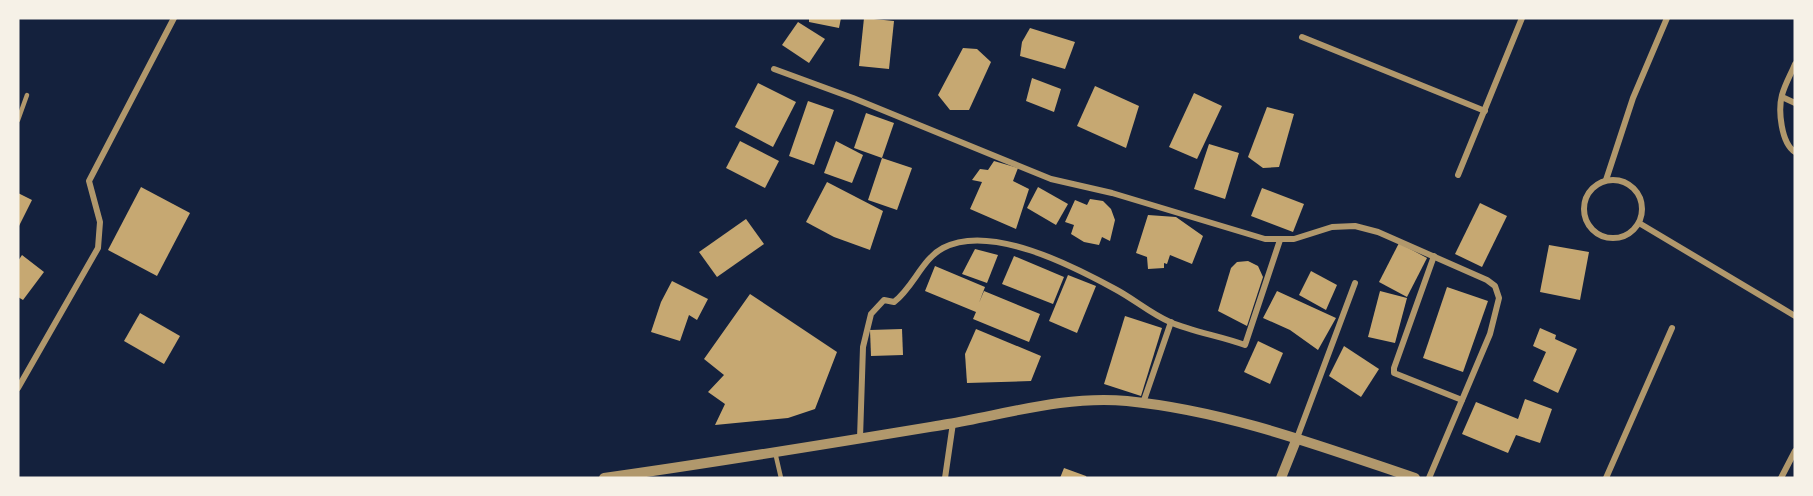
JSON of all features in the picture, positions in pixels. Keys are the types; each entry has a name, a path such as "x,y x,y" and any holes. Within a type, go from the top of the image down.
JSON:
{"street":[{"path":"18,388 98,248 100,222 88,181 174,18"},
{"path":"1458,175 1522,18"},
{"path":"1606,180 1633,98 1667,18"},
{"path":"1302,37 1485,111"},
{"path":"1795,64 1782,97 1784,134 1791,150 1795,152"},
{"path":"774,69 853,98 1051,179 1112,193 1265,239 1294,239 1332,227 1355,226 1378,232 1487,280 1495,286 1499,298 1490,334 1429,478"},
{"path":"1787,83 1795,87"},
{"path":"1782,97 1795,103"},
{"path":"1606,180 1628,183 1637,191 1641,201 1642,213 1638,223 1631,232 1620,237 1609,237 1590,226 1584,216 1584,204 1588,194 1595,185 1606,180"},
{"path":"1638,223 1795,316"},
{"path":"860,438 863,347 871,314 884,300 894,302 904,293 942,248 967,241 1002,242 1058,261 1114,289 1171,322 1245,345 1280,240"},
{"path":"1434,256 1394,368 1394,374 1462,400"},
{"path":"1282,476 1355,283"},
{"path":"1143,404 1171,322"},
{"path":"1606,478 1672,328"},
{"path":"604,478 953,423 1061,403 1125,401 1219,415 1297,438 1415,478"},
{"path":"945,478 953,423"},
{"path":"1781,478 1795,451"}],"lane":[{"path":"18,120 27,95"},
{"path":"775,452 781,475"}],"building":[{"path":"809,18 841,18 839,28 809,22"},
{"path":"864,18 894,21 889,69 859,66"},
{"path":"798,22 825,39 809,63 782,45"},
{"path":"1030,28 1075,42 1065,69 1020,56 1022,42"},
{"path":"963,48 977,49 991,62 969,110 950,110 938,95"},
{"path":"1032,78 1061,89 1054,112 1026,101"},
{"path":"758,83 796,102 773,147 735,127"},
{"path":"1095,86 1139,106 1126,148 1077,126"},
{"path":"1194,93 1222,106 1197,159 1169,147"},
{"path":"808,101 834,110 814,165 789,156"},
{"path":"1267,107 1294,114 1279,167 1263,168 1248,157"},
{"path":"866,113 894,123 882,158 854,148"},
{"path":"740,141 779,161 765,188 726,168"},
{"path":"836,141 863,155 852,183 824,173"},
{"path":"1209,144 1239,153 1225,199 1194,189"},
{"path":"882,158 912,168 897,210 868,200"},
{"path":"994,161 1018,168 1013,181 1029,189 1016,229 970,209 982,182 972,180 980,169 988,170"},
{"path":"827,182 883,211 870,250 834,237 806,222"},
{"path":"141,187 190,213 157,276 108,250"},
{"path":"1038,187 1068,204 1056,225 1027,208"},
{"path":"1262,188 1304,204 1293,232 1251,216"},
{"path":"18,193 32,200 18,228"},
{"path":"1090,199 1103,201 1111,209 1115,220 1110,241 1102,237 1099,245 1084,242 1071,234 1074,225 1065,222 1075,200 1087,205"},
{"path":"1480,203 1507,216 1482,267 1455,254"},
{"path":"1148,215 1176,217 1203,236 1192,264 1170,255 1167,264 1164,263 1164,268 1148,269 1147,257 1136,253"},
{"path":"746,219 764,244 717,277 699,252"},
{"path":"1399,243 1427,258 1407,297 1379,282"},
{"path":"1549,245 1589,252 1580,300 1540,292"},
{"path":"975,249 998,255 987,283 962,274"},
{"path":"22,255 44,272 23,300 18,297 18,261"},
{"path":"1014,256 1064,277 1053,304 1002,284"},
{"path":"1248,261 1258,266 1263,277 1247,326 1218,311 1231,268 1237,262"},
{"path":"935,266 985,287 979,303 984,291 1040,314 1029,342 973,319 976,312 925,291"},
{"path":"1311,271 1337,285 1326,310 1299,295"},
{"path":"1068,275 1096,286 1077,333 1049,321"},
{"path":"672,281 708,299 697,320 689,315 680,341 651,332 661,302"},
{"path":"1447,287 1488,301 1463,372 1423,358"},
{"path":"1277,291 1336,318 1318,350 1290,330 1263,318"},
{"path":"1380,291 1407,298 1395,343 1368,337"},
{"path":"750,294 837,352 815,409 788,418 715,425 725,404 708,392 724,375 704,359"},
{"path":"140,313 180,336 164,364 124,341"},
{"path":"1125,316 1162,328 1141,396 1104,384"},
{"path":"1540,328 1556,335 1555,339 1577,349 1558,393 1533,381 1546,352 1533,346"},
{"path":"902,329 903,355 871,356 870,330"},
{"path":"976,329 1041,356 1031,381 967,383 965,354"},
{"path":"1258,341 1283,353 1270,384 1244,372"},
{"path":"1344,346 1379,369 1361,397 1329,376"},
{"path":"1525,399 1552,409 1540,443 1516,435 1508,453 1462,434 1476,402 1518,419"},
{"path":"1064,468 1086,476 1087,478 1060,478"}]}
